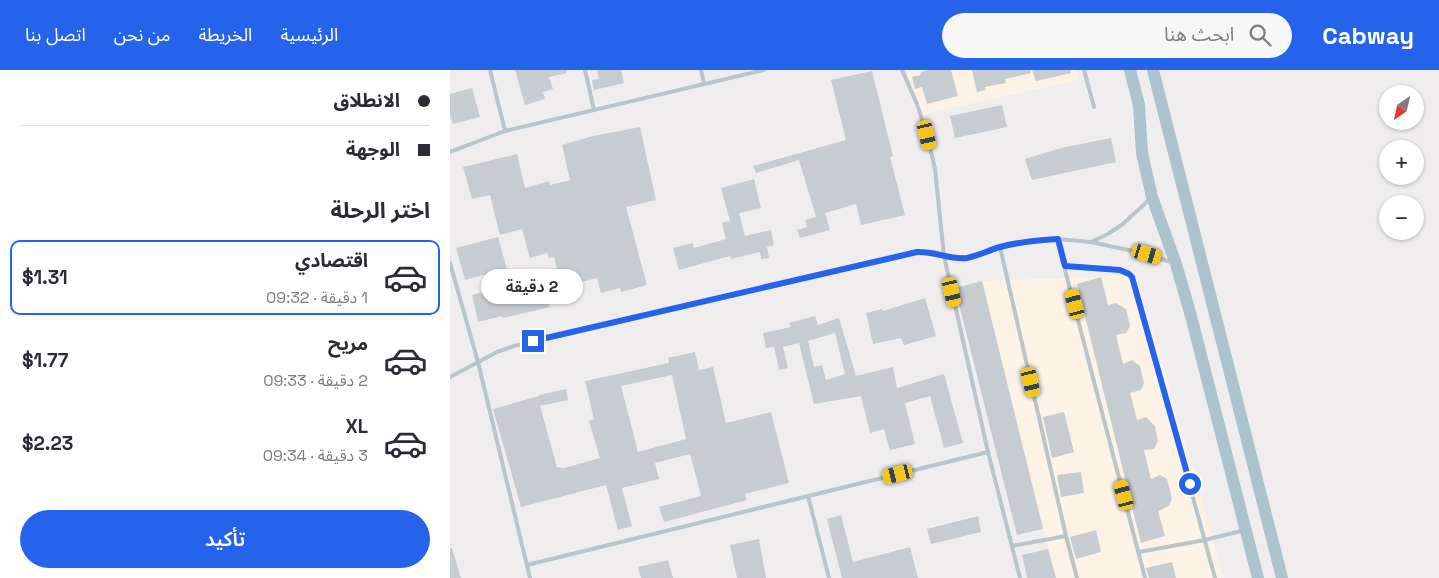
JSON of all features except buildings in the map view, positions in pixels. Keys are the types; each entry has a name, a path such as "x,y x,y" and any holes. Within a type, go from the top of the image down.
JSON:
{"main road":[{"path":"1130,70 1139,104 1142,153 1152,197 1176,264 1207,373 1258,578"},
{"path":"1153,70 1282,578"}],"lane":[{"path":"490,70 505,131"},
{"path":"585,70 594,110"},
{"path":"701,70 704,83"},
{"path":"450,152 505,131 764,70"},
{"path":"902,70 927,135 935,169 944,256 988,452 1020,578"},
{"path":"1084,70 1094,107"},
{"path":"1091,242 1108,234 1122,224 1152,197"},
{"path":"1058,239 1146,578"},
{"path":"450,377 514,346 917,252 934,252 944,256 967,258 1000,247 1037,240 1058,239 1091,242 1147,254 1176,264"},
{"path":"1000,247 1077,578"},
{"path":"450,264 478,362 530,578"},
{"path":"1065,266 1120,270 1129,274 1134,282 1215,578"},
{"path":"527,565 988,452"},
{"path":"808,496 829,578"},
{"path":"1139,552 1205,540 1246,529"},
{"path":"1012,546 1066,536"}],"shaded area":[{"path":"907,70 1075,70 1078,80 919,115"},
{"path":"1136,275 1224,578 1056,578 982,281"}],"route":[{"path":"533,341 917,252 934,252 944,256 967,258 1000,247 1037,240 1058,239 1065,266 1120,270 1132,277 1190,484"}]}
